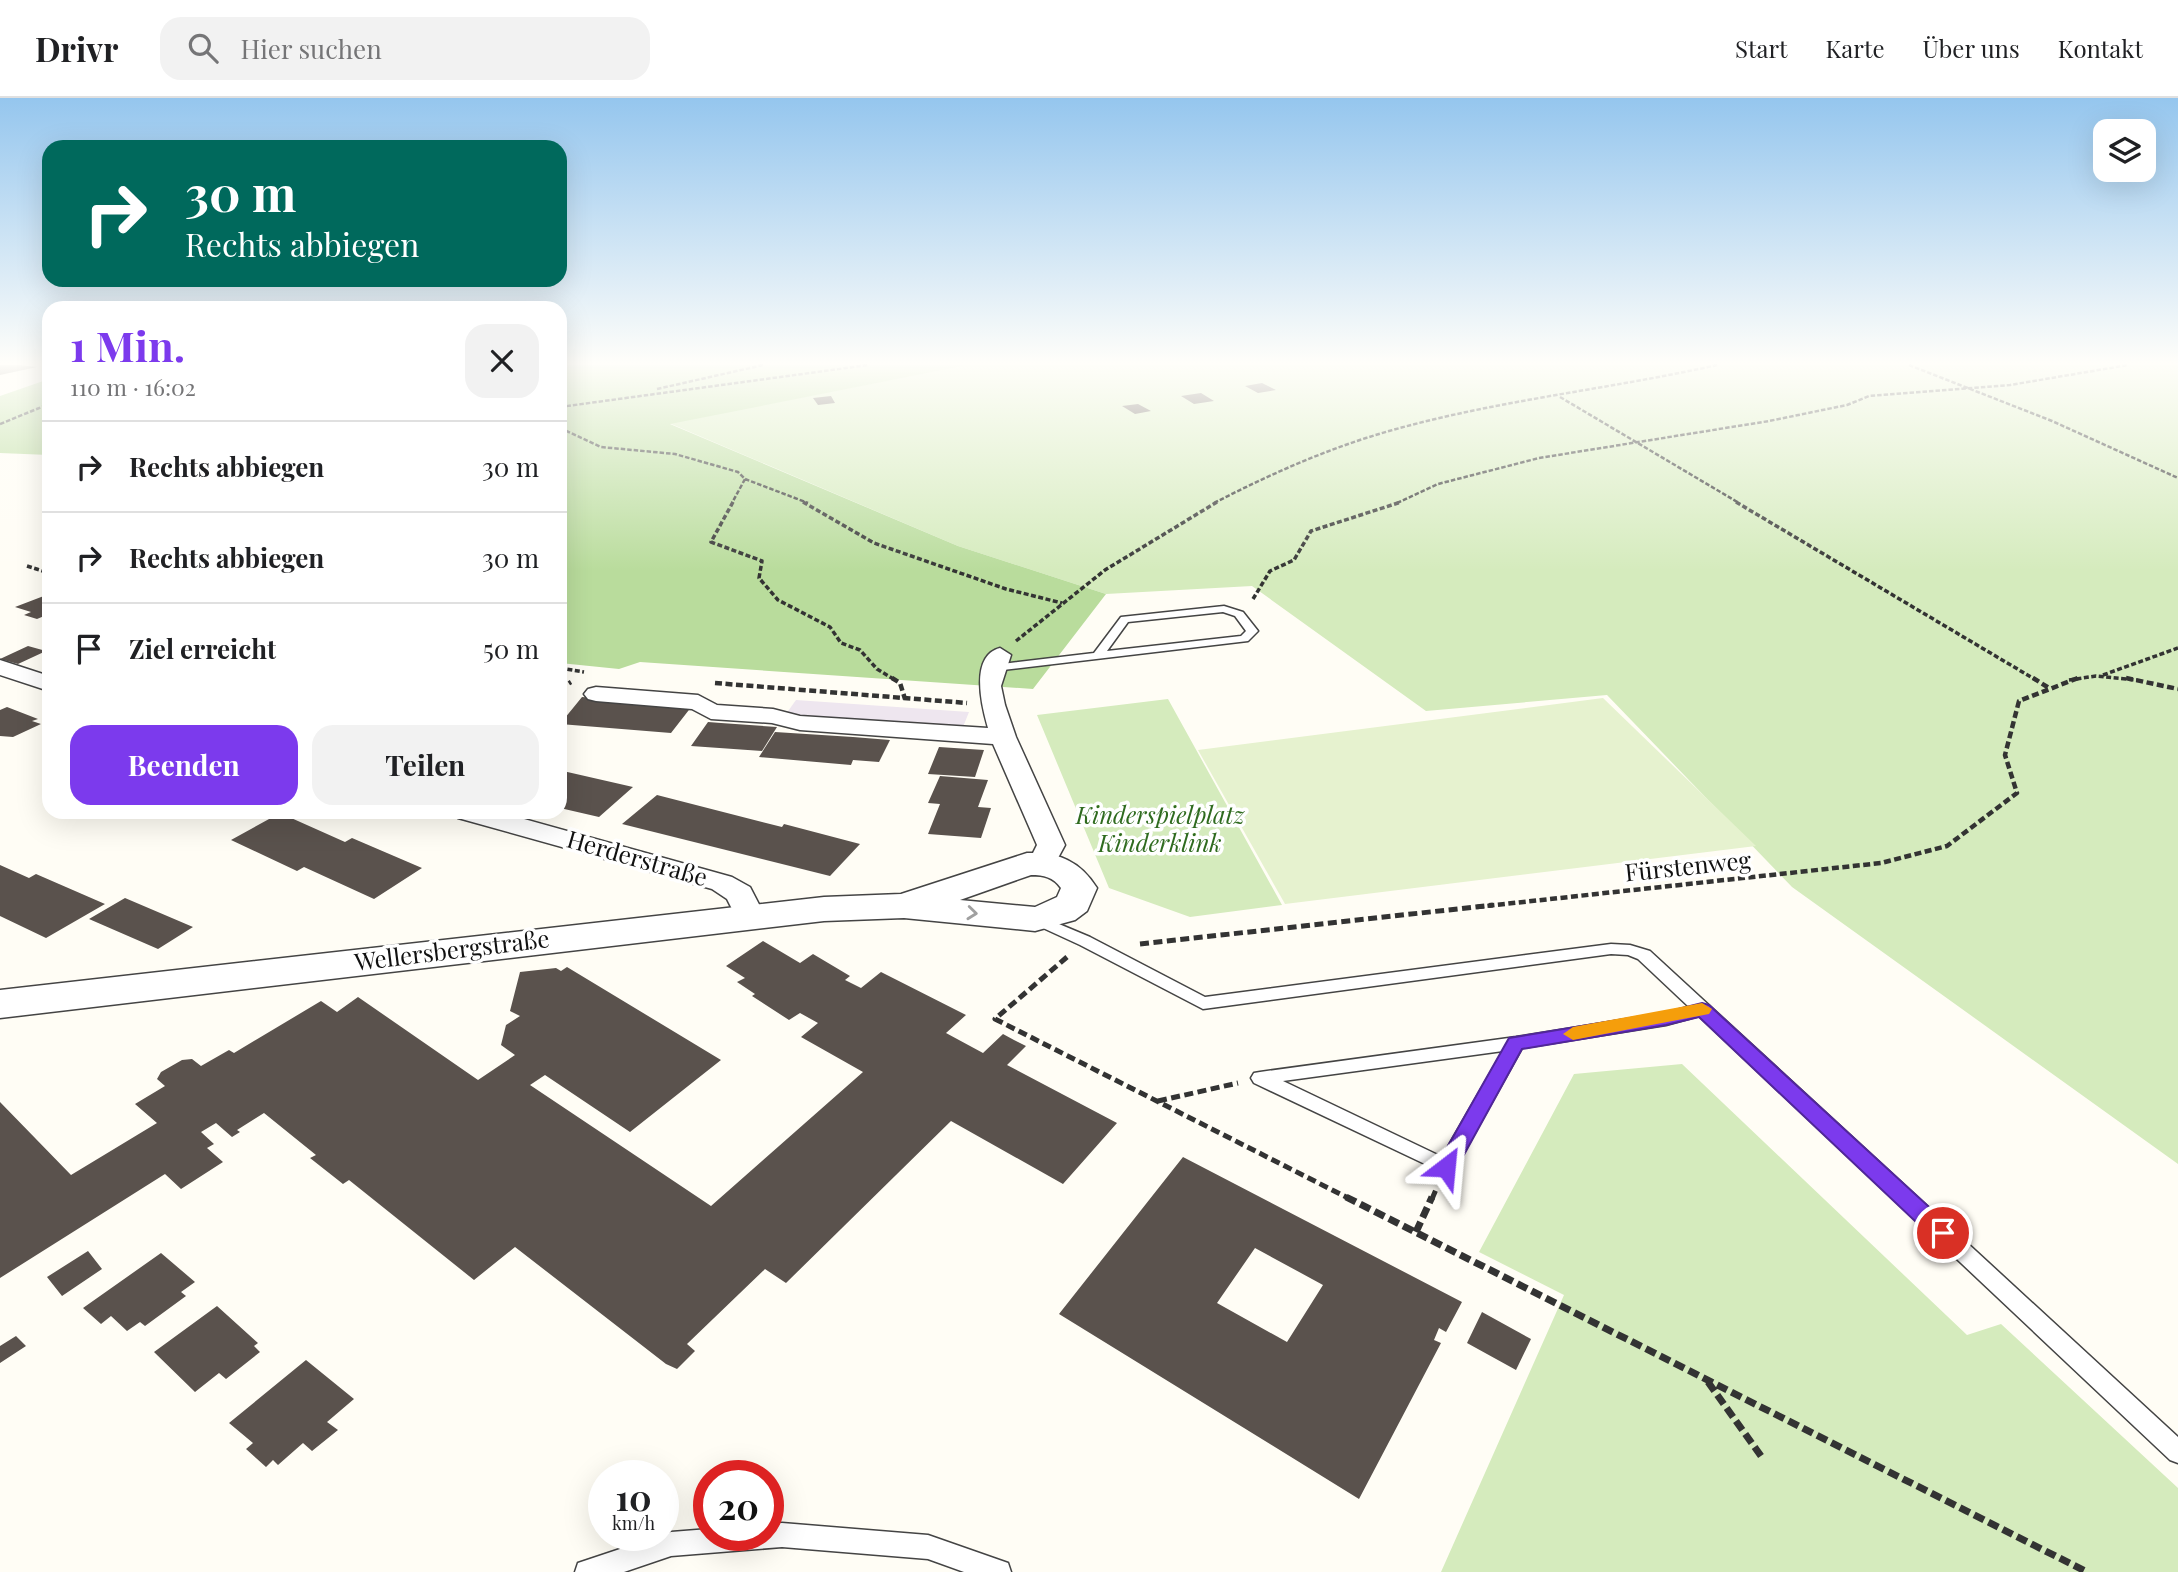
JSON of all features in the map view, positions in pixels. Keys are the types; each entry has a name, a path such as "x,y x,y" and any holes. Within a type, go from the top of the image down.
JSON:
{"street":[{"path":"997,662 989,686 993,705 1003,737 1051,845 1042,863"},
{"path":"0,667 42,682"},
{"path":"596,694 698,702 712,712 774,716 800,723 1003,737"},
{"name":"Herderstraße","path":"493,819 722,883 740,894 750,916"},
{"name":"Wellersbergstraße","path":"0,1004 750,916 904,906 1035,919 1062,912 1078,896 1074,878 1063,869 1042,863 1012,867 904,906"}],"lane":[{"path":"997,662 1098,656 1244,639 1252,631 1239,614 1224,609 1125,619 1098,656"},
{"path":"1035,919 1085,941 1203,1003 1611,949 1630,950 1658,965 2178,1452"},
{"path":"1260,1078 1516,1043 1666,1019 1702,1009"},
{"path":"1260,1078 1446,1167 1516,1043"},
{"path":"587,1572 671,1544 782,1535 928,1547 999,1572"}],"path":[{"path":"572,434 601,447 676,454 738,472 745,479 812,505 874,543 1006,589 1063,604"},
{"path":"997,662 1063,604 1132,552 1213,505 1273,476 1362,439 1382,434"},
{"path":"1621,434 2050,688"},
{"path":"1239,614 1258,593 1264,576 1275,566 1294,560 1311,531 1393,506 1438,484 1539,458 1682,434"},
{"path":"2077,434 2178,478"},
{"path":"745,479 711,542 762,561 759,578 778,600 830,626 842,643 860,650 877,669 900,683 905,699"},
{"path":"27,566 42,571"},
{"path":"2099,677 2178,648"},
{"path":"567,669 585,672"},
{"name":"Fürstenweg","path":"1085,941 1141,944 1881,863 1947,846 2017,793 2005,755 2019,701 2070,680 2099,677 2147,682 2178,689"},
{"path":"707,682 993,705"},
{"path":"1061,962 995,1019 2087,1572"},
{"path":"1157,1101 1260,1078"},
{"path":"1416,1233 1446,1167"},
{"path":"1708,1381 1761,1456"}],"shaded area":[{"path":"796,700 969,712 963,727 786,714"}],"green space":[{"path":"0,434 42,434 42,455 0,453"},
{"path":"567,434 693,434 958,546 1106,594 1033,689 640,662 619,669 567,664"},
{"path":"694,434 2178,434 2178,1164 1792,887 1607,695 1426,711 1252,586 1106,594 958,546"},
{"path":"1603,698 1756,846 1285,904 1198,750"},
{"name":"Kinderspielplatz Kinderklink","path":"1168,699 1282,905 1190,917 1109,888 1037,715"},
{"path":"1682,1064 1967,1335 2001,1324 2178,1488 2178,1572 1441,1572 1564,1295 1479,1252 1574,1074"}],"building":[{"path":"42,597 42,617 37,619 24,615 31,612 15,607"},
{"path":"28,646 42,650 42,653 18,664 0,659"},
{"path":"582,697 692,706 671,733 567,725 567,715"},
{"path":"7,707 38,719 32,721 41,724 13,737 0,736 0,710"},
{"path":"708,722 777,727 762,751 691,746"},
{"path":"775,732 890,740 879,762 853,760 851,765 759,757"},
{"path":"939,747 984,750 975,777 928,774"},
{"path":"567,772 633,787 599,817 567,810"},
{"path":"940,776 988,780 978,807 991,808 981,838 928,834 940,804 928,803"},
{"path":"657,795 860,844 830,876 622,824"},
{"path":"269,819 293,819 345,842 352,838 422,868 374,899 304,867 297,871 231,840"},
{"path":"0,865 29,878 36,874 105,904 46,938 0,916"},
{"path":"125,898 193,927 158,949 89,919"},
{"path":"763,941 800,963 813,954 850,976 845,980 861,988 881,972 966,1015 946,1033 983,1053 1003,1034 1026,1046 1007,1065 1117,1123 1063,1184 951,1121 786,1283 765,1269 687,1344 695,1351 677,1369 666,1364 515,1247 474,1280 349,1180 343,1184 310,1158 316,1155 264,1113 237,1130 240,1132 232,1137 216,1123 201,1132 214,1144 207,1148 223,1162 181,1189 165,1174 0,1278 0,1102 71,1175 157,1123 135,1104 165,1086 157,1079 161,1072 182,1060 192,1059 201,1066 229,1050 234,1053 321,1001 337,1012 358,997 478,1080 515,1055 501,1045 506,1025 520,1016 510,1011 520,972 556,968 561,971 567,967 721,1060 630,1132 545,1075 530,1085 711,1206 863,1072 801,1037 818,1023 800,1013 789,1020 752,996 755,994 737,982 745,978 726,966"},
{"path":"1183,1157 1462,1302 1446,1332 1439,1328 1434,1340 1441,1343 1359,1499 1059,1314","holes":["1255,1248 1323,1285 1287,1342 1217,1303"]},
{"path":"88,1251 102,1269 62,1296 47,1277"},
{"path":"161,1253 195,1282 181,1292 186,1296 145,1326 140,1322 127,1331 111,1316 101,1324 83,1308"},
{"path":"217,1306 258,1343 254,1346 260,1352 226,1379 219,1373 195,1392 154,1352"},
{"path":"1482,1312 1531,1339 1516,1370 1467,1343"},
{"path":"16,1336 26,1346 0,1363 0,1346"},
{"path":"306,1360 354,1399 327,1422 338,1430 312,1451 303,1443 278,1465 273,1460 266,1467 246,1449 253,1443 229,1423"}],"slow traffic":[{"path":"1573,1034 1666,1019 1702,1009"}],"route":[{"path":"1446,1167 1516,1043 1666,1019 1702,1009 1943,1233"}]}
